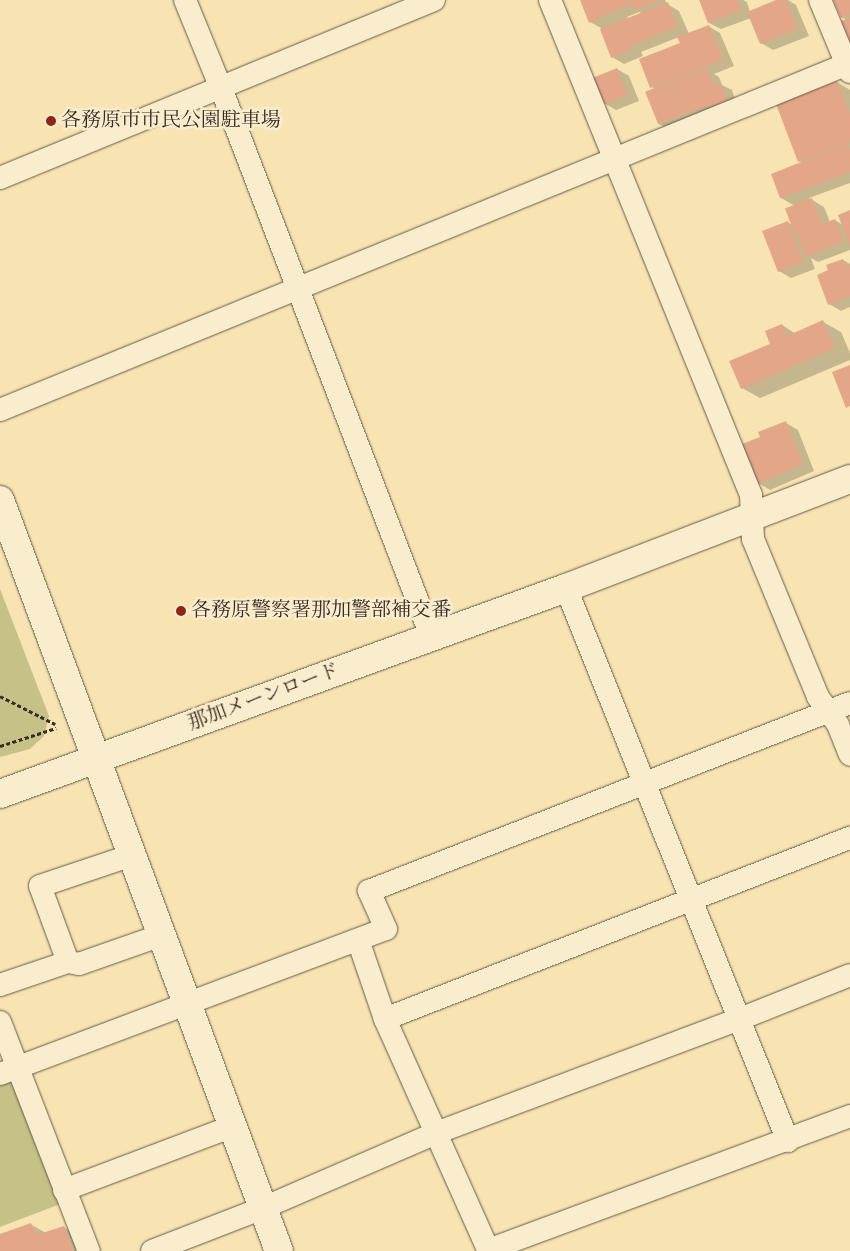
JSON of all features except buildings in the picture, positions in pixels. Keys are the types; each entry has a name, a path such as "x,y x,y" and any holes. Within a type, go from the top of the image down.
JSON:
{"street":[{"path":"185,0 221,88 431,636"},
{"path":"0,178 434,0"},
{"path":"550,0 751,495 753,539 818,697 838,725 850,755"},
{"path":"0,410 613,158 849,67 820,0"},
{"path":"752,518 850,479"},
{"path":"0,500 279,1251"},
{"name":"那加メーンロード","path":"0,794 566,588 752,518"},
{"path":"566,588 788,1141"},
{"path":"8,1071 187,1002 386,929 369,891 850,703"},
{"path":"386,1019 693,901 850,838"},
{"path":"68,962 40,886 132,855"},
{"path":"0,985 68,962 79,964 162,935"},
{"path":"358,940 386,1019 488,1251 788,1141 850,1116"},
{"path":"155,1250 263,1208 436,1133 740,1019 850,975"},
{"path":"0,1022 8,1071 64,1190 89,1251"},
{"path":"64,1190 233,1126"}],"path":[{"path":"0,696 60,726 0,746"}],"shaded area":[{"path":"0,589 49,716 44,736 30,749 0,757"},
{"path":"15,1080 63,1203 0,1227 0,1085"}],"place":[{"name":"各務原市市民公園駐車場","path":"51,121"},
{"name":"各務原警察署那加警部補交番","path":"181,611"}]}
